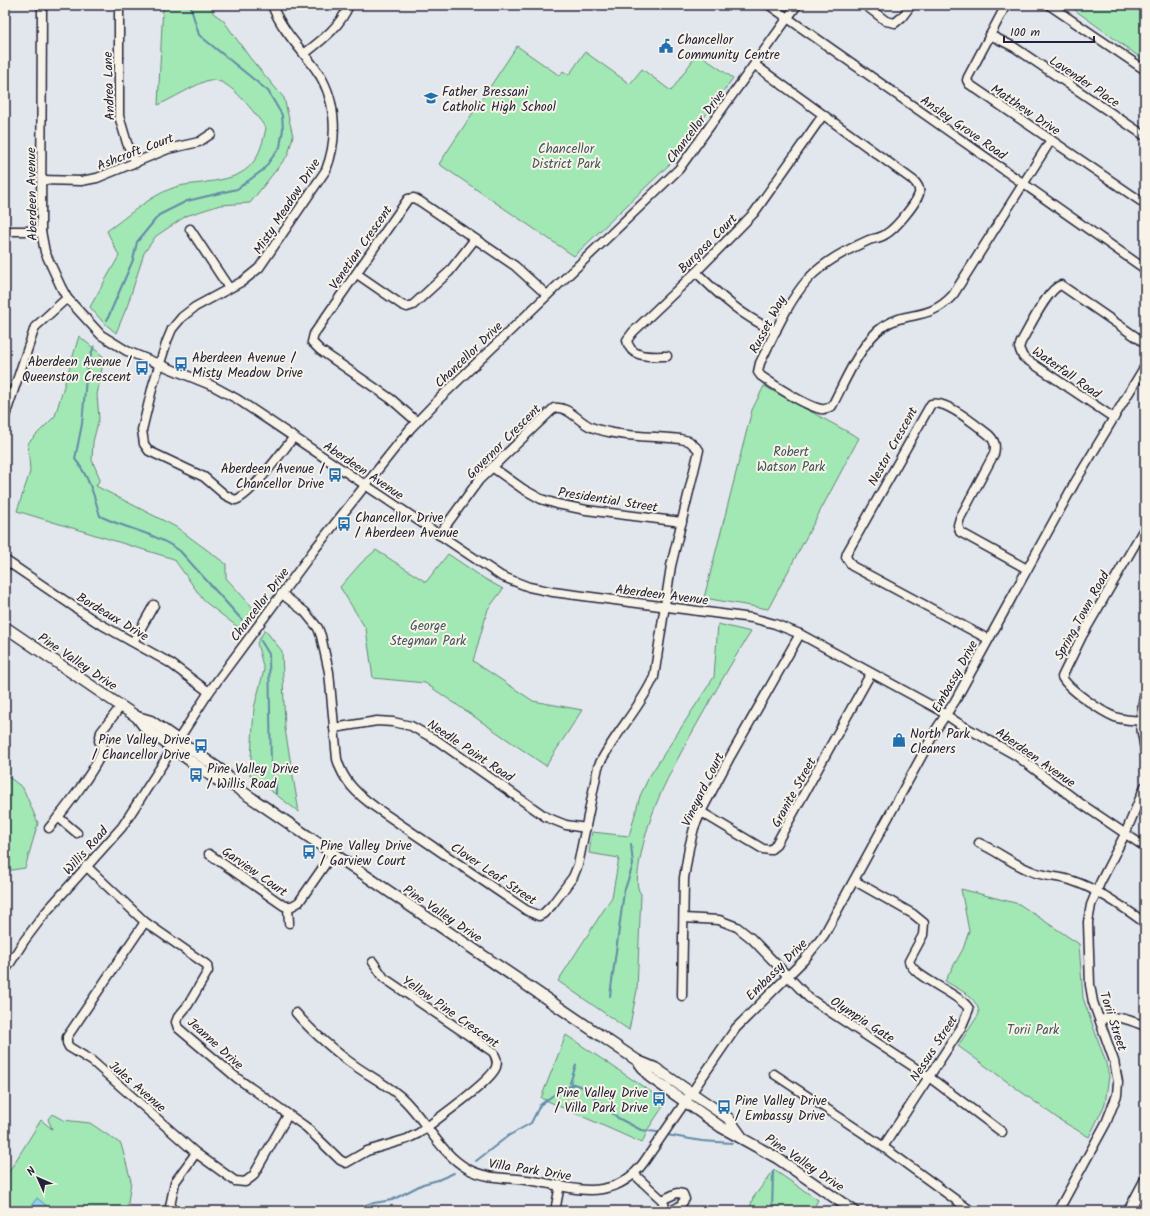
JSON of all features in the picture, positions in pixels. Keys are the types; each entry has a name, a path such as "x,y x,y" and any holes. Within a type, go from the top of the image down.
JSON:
{"main road":[{"name":"Pine Valley Drive","path":"5,627 137,716 146,729 225,773 234,786 638,1061 655,1068 728,1118 741,1136"},
{"name":"Pine Valley Drive","path":"638,1061 650,1077 684,1101 721,1126 741,1136 777,1158 854,1211"},
{"path":"1128,1211 1145,1181"}],"street":[{"name":"Aberdeen Avenue","path":"42,5 41,231 47,258 67,298 107,339 127,351 237,399 490,570 525,586 553,592 752,618 775,624 800,634 1017,756 1080,802 1126,832 1145,847"},
{"name":"Andrea Lane","path":"119,5 119,116 127,143 136,163"},
{"name":"Misty Meadow Drive","path":"272,5 281,24 316,69 327,89 334,128 331,156 326,170 259,268 243,281 195,307 182,317 172,329 166,341 159,364 142,430 144,444 150,451 204,478 235,500 243,498 254,488 294,437"},
{"path":"304,54 333,30 349,5"},
{"name":"Ansley Grove Road","path":"769,5 1145,269"},
{"name":"Chancellor Drive","path":"174,744 209,692 282,594 416,421 679,169 797,5"},
{"path":"864,5 886,21 895,23 902,17 911,5"},
{"name":"Matthew Drive","path":"1006,5 966,80 975,90 1145,204"},
{"path":"1049,5 1145,70"},
{"name":"Lavender Place","path":"990,35 1014,47 1145,136"},
{"name":"Russet Way","path":"755,65 871,148 918,185 919,194 885,236 872,239 844,251 817,271 792,301 758,368 760,376 820,409 828,409 832,406 862,349 877,332 894,321 933,311 945,303 953,295 1022,183"},
{"name":"Burgosa Court","path":"667,356 640,355 631,348 627,340 633,332 696,272 754,212 823,115"},
{"name":"Ashcroft Court","path":"42,180 81,181 96,178 168,149 199,142 211,134"},
{"path":"1022,183 1051,140"},
{"name":"Venetian Crescent","path":"416,421 391,399 320,350 312,342 314,334 408,199 414,198 515,266 547,295"},
{"path":"190,229 229,288"},
{"path":"5,231 41,231"},
{"path":"357,274 407,307 413,305 449,272 475,239"},
{"path":"696,272 724,299 743,314 776,331"},
{"name":"Waterfall Road","path":"1114,418 1023,356 1019,348 1021,342 1049,295 1055,287 1061,285 1145,342"},
{"path":"5,416 35,327 67,298"},
{"name":"Embassy Drive","path":"684,1101 736,1028 817,946 855,881 1074,484 1145,366"},
{"name":"Nestor Crescent","path":"988,639 852,566 846,557 847,552 886,480 931,404 940,403 952,409 989,435 994,440 996,446 994,454 960,518 958,525 960,532 1027,569"},
{"name":"Governor Crescent","path":"439,536 475,484 554,408 559,407 581,422 606,431 689,441 699,450 699,456 671,566 664,606"},
{"name":"Presidential Street","path":"492,467 523,489 541,499 557,504 586,510 682,522"},
{"name":"Spring Town Road","path":"1140,720 1115,717 1075,691 1064,682 1062,677 1082,636 1145,527"},
{"name":"Bordeaux Drive","path":"5,560 95,621 170,663 209,692"},
{"name":"Clover Leaf Street","path":"282,594 304,612 318,628 328,664 339,766 358,794 534,915 539,916 543,914 573,877 581,855 598,767 604,754 647,694 654,677 664,606"},
{"path":"133,642 154,605"},
{"name":"Vineyard Court","path":"682,996 684,878 686,858 694,828 701,812 800,634"},
{"name":"Granite Street","path":"701,812 763,849 770,850 775,846 871,673"},
{"path":"1145,691 1140,720 1145,750"},
{"path":"49,828 96,762 103,748 98,741 101,732 121,706"},
{"name":"Needle Point Road","path":"334,728 377,721 393,722 411,726 438,741 546,817 566,825 586,828"},
{"name":"Willis Road","path":"5,971 24,941 46,912 122,826 174,744"},
{"name":"Torii Street","path":"1058,1211 1106,1123 1117,1095 1116,1069 1090,986 1087,934 1089,912 1096,892 1126,832 1145,786"},
{"path":"58,817 76,833"},
{"path":"979,843 995,850 1032,872 1072,880 1122,906 1145,923"},
{"name":"Garview Court","path":"209,854 255,887 284,906 288,907 300,902 333,853"},
{"name":"Jeanne Drive","path":"86,866 145,922 205,963 208,968 208,971 188,1006 178,1017 176,1022 178,1028 237,1078 306,1127 340,1160 346,1162 367,1151 407,1139 427,1127"},
{"name":"Nessus Street","path":"855,881 913,914 924,923 923,935 909,960 910,964 918,972 962,1002 969,1009 961,1028 883,1147"},
{"name":"Garview Court","path":"288,907 289,923"},
{"name":"Olympia Gate","path":"684,918 719,920 737,927 751,938 809,998 929,1077 1002,1132"},
{"name":"Jules Avenue","path":"145,922 73,1027 67,1037 66,1043 69,1047 92,1062 196,1153 235,1181 245,1182 253,1176 288,1115"},
{"name":"Yellow Pine Crescent","path":"373,962 384,978 488,1048 496,1057 496,1068 485,1082 427,1127"},
{"name":"Villa Park Drive","path":"296,1013 308,1028 347,1060 400,1097 454,1158 470,1170 491,1176 587,1190 603,1189 622,1182 634,1174 684,1101"},
{"path":"1100,1020 1108,1017 1119,1017 1145,1026"},
{"path":"774,1074 883,1147 971,1211"},
{"path":"169,1211 175,1182 196,1153"},
{"path":"634,1174 662,1200 667,1211"},
{"path":"555,1211 560,1185"},
{"path":"662,1200 677,1193 683,1194 686,1199 684,1202 671,1211"}],"green space":[{"path":"163,5 211,5 213,13 223,20 250,58 284,98 293,136 288,155 250,203 220,205 186,216 156,236 144,253 128,304 116,333 102,321 90,307 119,256 107,231 150,199 169,189 182,185 220,180 241,173 254,161 259,152 266,128 241,97 225,84 217,81 205,81 158,105"},
{"path":"1066,5 1145,5 1145,61 1072,8"},
{"name":"Chancellor District Park","path":"517,46 560,76 563,71 569,75 585,52 630,84 642,69 671,91 700,50 707,60 733,78 671,163 574,256 439,164"},
{"path":"79,336 104,357 97,395 99,418 93,442 92,460 100,479 96,486 176,527 226,564 226,578 254,609 239,628 204,601 174,559 17,511 30,472 28,443 55,416"},
{"name":"Robert Watson Park","path":"764,386 859,438 768,609 704,598 752,410"},
{"name":"George Stegman Park","path":"376,550 426,582 448,554 485,579 503,589 488,609 473,661 533,701 582,710 546,766 425,683 373,678 366,629 340,587 361,563"},
{"path":"718,624 751,632 681,752 663,787 649,824 643,844 637,884 641,894 637,990 629,1030 558,981 612,897 619,858 589,853 592,832 629,836 640,796 649,777 714,677"},
{"path":"265,630 282,651 285,729 299,812 250,775 254,708 264,670 257,643"},
{"path":"5,774 23,788 38,823 25,868 5,871"},
{"name":"Torii Park","path":"961,889 1019,904 1079,944 1083,998 1105,1060 1109,1076 1105,1104 1089,1137 1060,1120 958,1046 979,1014 978,1008 971,998 961,990 945,981 963,949 969,931"},
{"path":"566,1035 666,1102 648,1129 642,1143 541,1098"},
{"path":"52,1114 63,1120 90,1123 121,1144 131,1181 127,1211 5,1211 5,1178 41,1120 52,1129 48,1119"},
{"path":"774,1170 818,1200 812,1211 749,1211 753,1198"}],"water":[{"path":"37,1198 53,1211 27,1211"}],"waterway":[{"path":"107,320 133,260 137,242 159,215 187,201 237,189 263,170 280,147 283,129 282,115 268,91 199,35 190,5"},
{"path":"94,346 87,367 82,424 75,459 80,465 87,479 100,516 151,535 180,551 242,620"},
{"path":"261,641 269,654 271,767 276,782 276,794"},
{"path":"610,996 624,892 633,865 631,844"},
{"path":"576,1065 570,1083 583,1087 618,1118 641,1130 657,1132"},
{"path":"476,1161 508,1136 531,1123 540,1105 555,1094 574,1084"},
{"path":"667,1135 702,1141 732,1143"},
{"path":"772,1211 773,1172"},
{"path":"358,1211 368,1204 392,1200 423,1184 438,1180 454,1173"},
{"path":"316,1210 320,1211"}],"place":[{"name":"Chancellor Community Centre","path":"666,46"},
{"name":"Father Bressani Catholic High School","path":"431,98"},
{"name":"Aberdeen Avenue / Misty Meadow Drive","path":"181,364"},
{"name":"Aberdeen Avenue / Queenston Crescent","path":"142,368"},
{"name":"Aberdeen Avenue / Chancellor Drive","path":"335,475"},
{"name":"Chancellor Drive / Aberdeen Avenue","path":"344,524"},
{"name":"North Park Cleaners","path":"899,740"},
{"name":"Pine Valley Drive / Chancellor Drive","path":"201,746"},
{"name":"Pine Valley Drive / Willis Road","path":"196,775"},
{"name":"Pine Valley Drive / Garview Court","path":"309,852"},
{"name":"Pine Valley Drive / Villa Park Drive","path":"659,1099"},
{"name":"Pine Valley Drive / Embassy Drive","path":"724,1107"}]}
